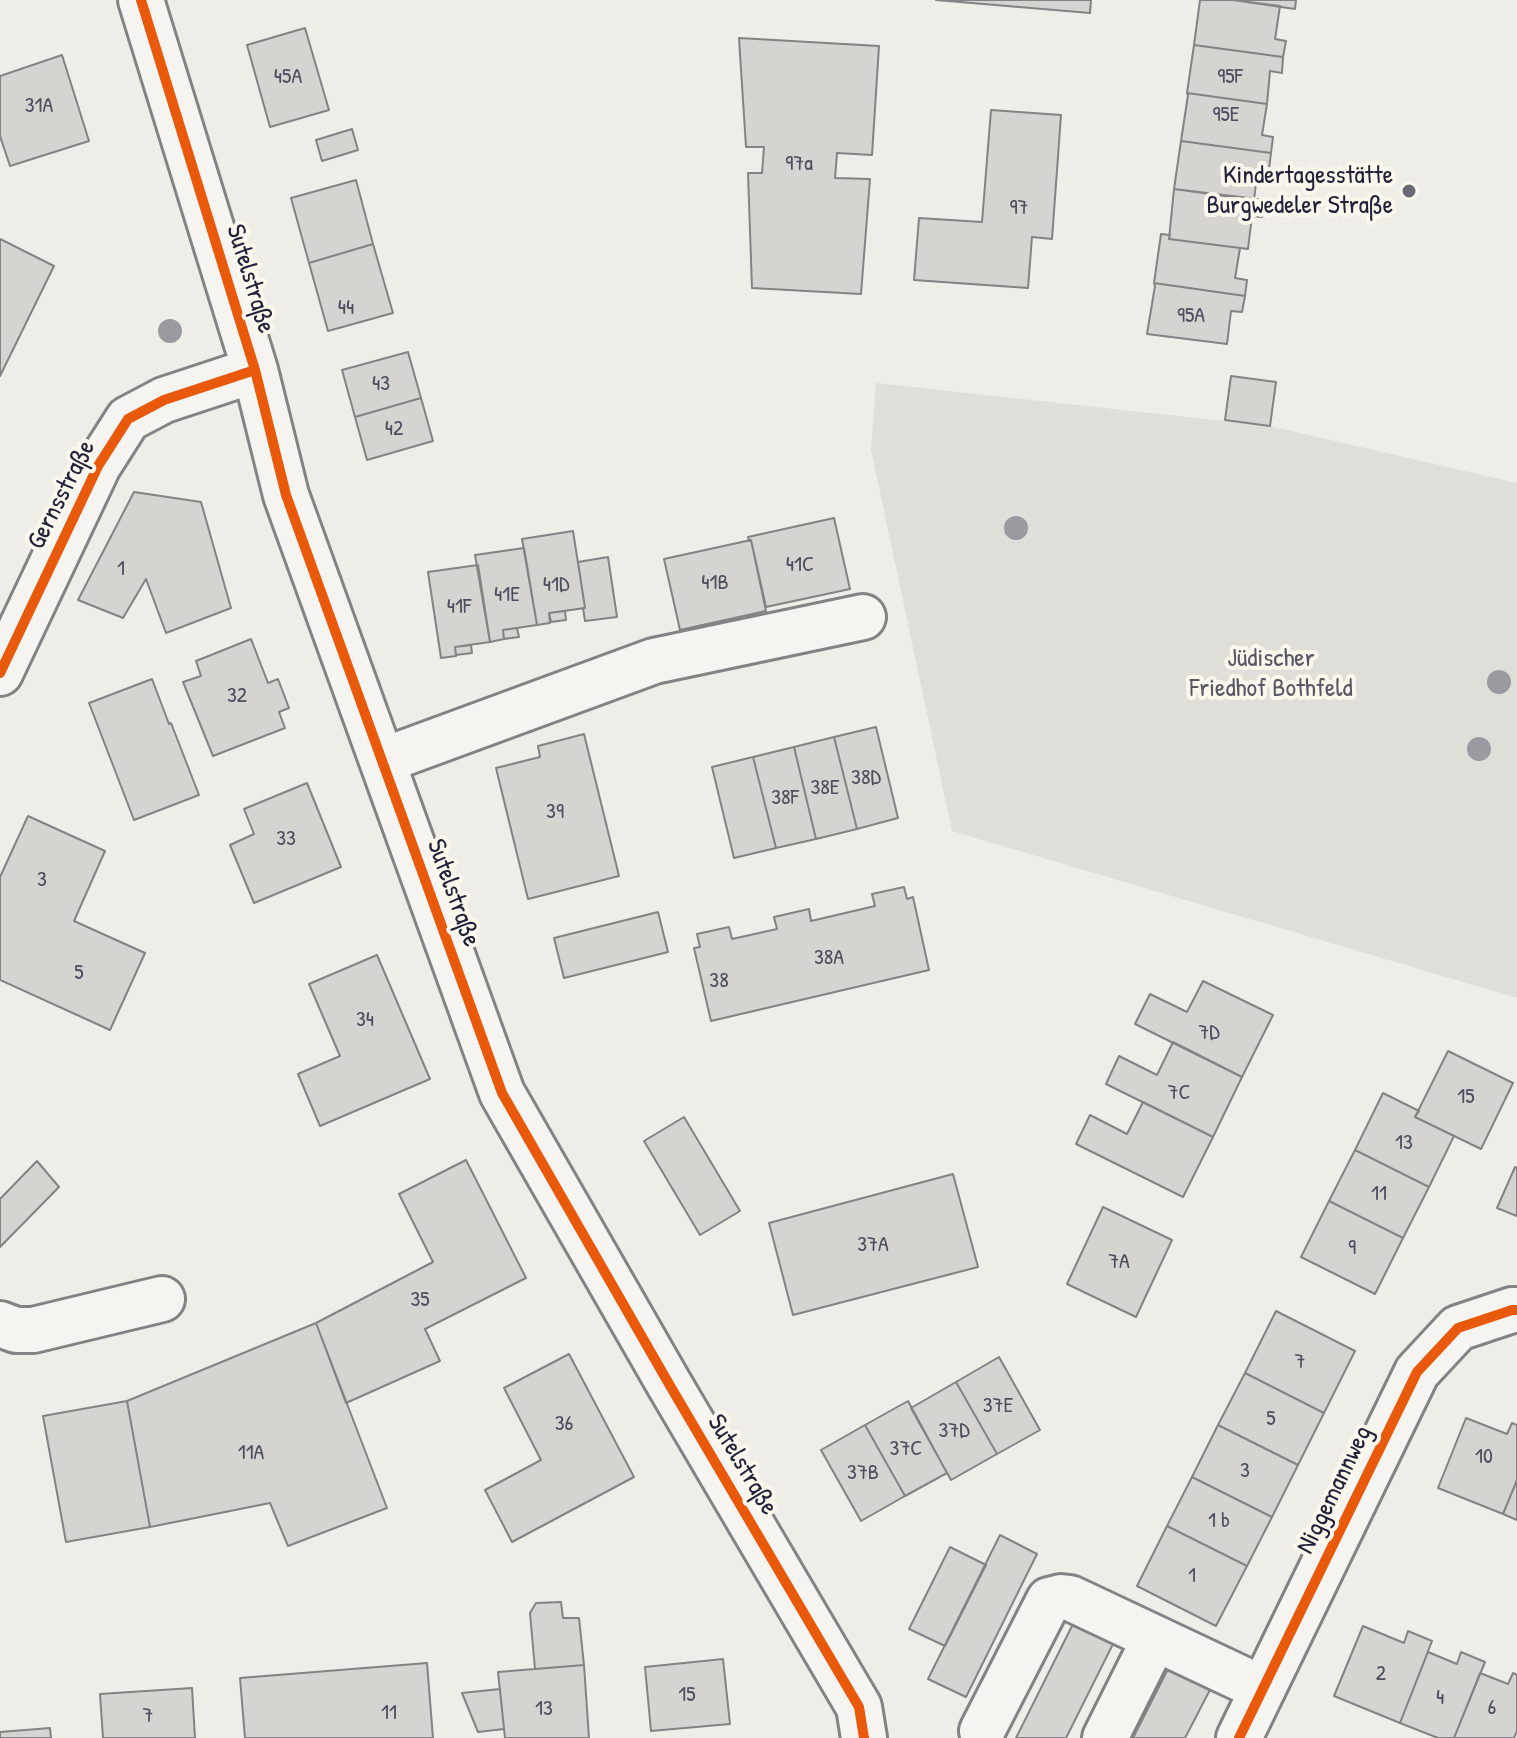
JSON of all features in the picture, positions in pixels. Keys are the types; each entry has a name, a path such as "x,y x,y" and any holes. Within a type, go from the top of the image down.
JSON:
{"street":[{"name":"Sutelstraße","path":"141,0 255,370 286,495 502,1093 859,1707 864,1738"},
{"name":"Gernsstraße","path":"0,673 98,466 128,419 164,400 255,370"},
{"path":"382,761 654,661 863,617"},
{"path":"0,1324 16,1330 33,1330 162,1299"},
{"name":"Niggemannweg","path":"1239,1738 1417,1372 1458,1328 1517,1310"},
{"path":"982,1731 1049,1600 1061,1597 1070,1598 1263,1689"},
{"path":"1105,1738 1155,1638"}],"green space":[{"name":"Jüdischer Friedhof Bothfeld","path":"876,383 1270,426 1517,483 1517,998 952,831 871,450"}],"building":[{"path":"936,0 1091,0 1090,13"},
{"path":"1200,0 1233,0 1280,6 1275,39 1286,41 1283,57 1194,45"},
{"path":"1233,0 1296,0 1295,9"},
{"path":"305,28 329,110 270,127 247,45"},
{"path":"739,38 879,46 872,155 837,153 835,178 870,179 861,294 752,288 748,173 762,173 764,147 746,147"},
{"path":"1194,45 1283,57 1282,73 1270,71 1267,104 1187,93"},
{"path":"62,55 89,141 10,166 0,136 0,76"},
{"path":"1187,93 1267,104 1262,135 1273,137 1271,153 1181,141"},
{"path":"991,110 1061,115 1052,239 1032,237 1028,288 914,280 919,218 982,222"},
{"path":"352,129 358,150 322,161 316,140"},
{"path":"1181,141 1271,153 1269,169 1258,167 1254,200 1174,189"},
{"path":"356,180 373,244 309,263 291,198"},
{"path":"1174,189 1265,200 1262,217 1252,216 1248,249 1169,239"},
{"path":"1161,234 1170,235 1169,239 1240,248 1235,278 1247,280 1245,296 1154,283"},
{"path":"0,239 54,266 0,376"},
{"path":"373,244 393,313 328,331 309,263"},
{"path":"1154,283 1245,296 1242,312 1231,311 1227,344 1147,334"},
{"path":"408,352 421,398 355,417 342,370"},
{"path":"1231,376 1276,382 1270,426 1225,420"},
{"path":"421,398 433,441 367,460 355,417"},
{"path":"134,492 201,502 231,608 166,633 146,579 123,618 78,600"},
{"path":"834,518 850,589 766,607 748,537"},
{"path":"573,531 585,608 549,613 550,623 537,625 522,539"},
{"path":"751,540 766,611 680,630 664,559"},
{"path":"524,548 537,625 503,630 504,639 490,642 475,555"},
{"path":"608,557 617,617 585,621 578,562"},
{"path":"478,565 490,642 455,647 456,656 441,658 428,572"},
{"path":"565,611 566,620 551,622 549,613"},
{"path":"517,628 519,637 504,639 503,630"},
{"path":"251,639 268,683 278,679 289,708 279,712 285,728 213,756 183,682 201,676 196,661"},
{"path":"471,645 472,653 456,655 455,647"},
{"path":"152,679 199,795 134,820 89,703"},
{"path":"876,727 898,818 857,829 834,737"},
{"path":"584,734 619,876 528,899 496,768 540,757 538,746"},
{"path":"834,737 857,829 816,839 794,747"},
{"path":"794,747 816,839 776,848 753,757"},
{"path":"753,757 776,848 734,858 712,767"},
{"path":"307,783 341,867 254,903 230,845 254,834 244,809"},
{"path":"28,816 105,851 74,921 145,953 110,1030 0,980 0,877"},
{"path":"904,887 907,899 913,897 929,970 711,1021 694,948 700,947 697,934 729,927 732,939 777,929 774,917 809,909 811,921 875,906 872,894"},
{"path":"658,912 668,952 564,978 554,938"},
{"path":"377,955 430,1079 320,1126 298,1074 340,1056 309,984"},
{"path":"1203,981 1273,1015 1242,1077 1135,1024 1150,994 1187,1012"},
{"path":"1173,1042 1242,1077 1213,1137 1106,1084 1119,1056 1157,1075"},
{"path":"1448,1051 1513,1083 1481,1149 1415,1117"},
{"path":"1383,1093 1419,1111 1415,1117 1454,1136 1429,1187 1355,1150"},
{"path":"1143,1102 1213,1137 1183,1197 1076,1144 1090,1115 1127,1134"},
{"path":"684,1117 740,1211 700,1235 644,1141"},
{"path":"1355,1150 1429,1187 1403,1238 1329,1201"},
{"path":"466,1160 526,1278 425,1329 440,1361 346,1403 316,1323 433,1262 399,1194"},
{"path":"37,1161 59,1187 0,1247 0,1199"},
{"path":"1517,1168 1517,1216 1497,1208"},
{"path":"953,1174 978,1267 793,1315 769,1223"},
{"path":"1329,1201 1403,1238 1375,1294 1301,1257"},
{"path":"1103,1207 1172,1240 1136,1317 1067,1284"},
{"path":"1276,1311 1355,1351 1324,1413 1245,1373"},
{"path":"316,1323 387,1508 288,1546 270,1503 150,1527 127,1401"},
{"path":"569,1354 634,1477 512,1542 485,1490 541,1460 504,1388"},
{"path":"999,1357 1040,1430 997,1454 956,1382"},
{"path":"1245,1373 1324,1413 1298,1465 1218,1425"},
{"path":"956,1382 997,1454 951,1480 911,1408"},
{"path":"127,1401 150,1527 66,1542 43,1416"},
{"path":"908,1401 947,1473 905,1496 865,1425"},
{"path":"1466,1418 1507,1434 1512,1423 1517,1425 1517,1480 1503,1514 1438,1488"},
{"path":"865,1425 905,1496 861,1521 821,1450"},
{"path":"1218,1425 1298,1465 1272,1517 1192,1477"},
{"path":"1192,1477 1272,1517 1247,1566 1167,1526"},
{"path":"1517,1480 1517,1520 1503,1514"},
{"path":"1167,1526 1247,1566 1216,1626 1137,1586"},
{"path":"1000,1535 1037,1554 966,1697 928,1679"},
{"path":"950,1547 986,1565 945,1646 909,1629"},
{"path":"561,1602 563,1618 579,1618 584,1665 535,1669 530,1613 536,1603"},
{"path":"1076,1618 1116,1638 1066,1738 1016,1738"},
{"path":"1363,1626 1404,1643 1408,1631 1432,1641 1400,1723 1334,1696"},
{"path":"1428,1652 1457,1664 1461,1652 1485,1662 1454,1738 1438,1738 1400,1723"},
{"path":"723,1659 730,1724 651,1731 645,1667"},
{"path":"427,1663 433,1738 245,1738 240,1678"},
{"path":"584,1665 589,1738 505,1738 498,1672"},
{"path":"1170,1665 1212,1686 1185,1738 1133,1738"},
{"path":"1480,1673 1508,1684 1513,1673 1517,1675 1517,1731 1514,1738 1454,1738"},
{"path":"192,1688 195,1738 103,1738 100,1694"},
{"path":"500,1689 504,1729 478,1732 462,1693"},
{"path":"50,1728 51,1738 0,1738 0,1732"}],"cycle path":[{"path":"141,0 255,370 286,495 502,1093 859,1707 864,1738"},
{"path":"0,673 98,466 128,419 164,400 255,370"},
{"path":"1239,1738 1417,1372 1458,1328 1517,1310"}],"place":[{"name":"Kindertagesstätte Burgwedeler Straße","path":"1409,191"}]}
